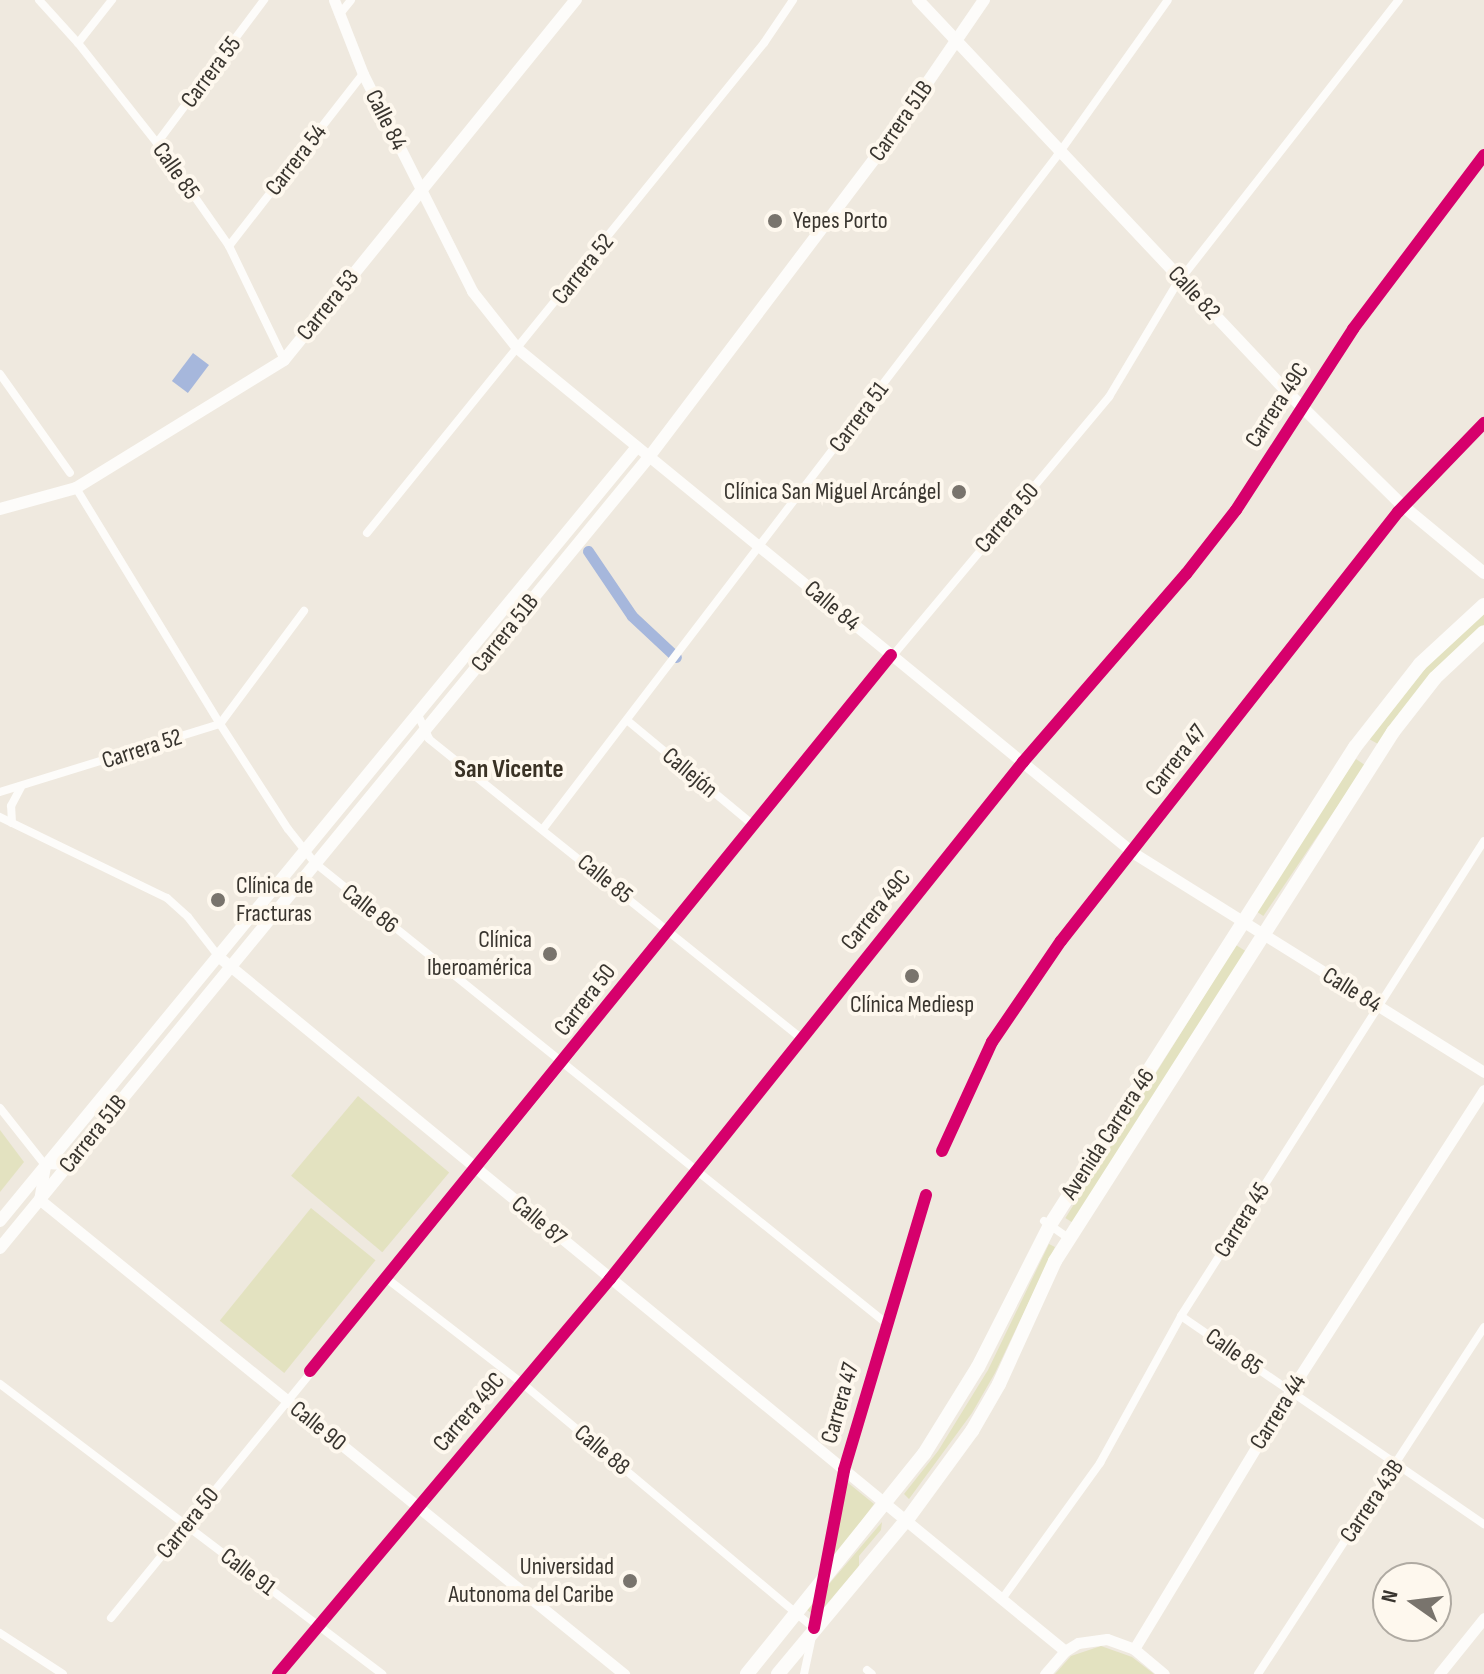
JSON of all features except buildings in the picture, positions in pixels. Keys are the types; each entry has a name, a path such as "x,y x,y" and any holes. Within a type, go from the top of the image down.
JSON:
{"main road":[{"name":"Carrera 53","path":"0,509 76,488 284,360 576,0"},
{"name":"Calle 82","path":"918,0 1301,407 1403,506 1484,573"},
{"name":"Carrera 51B","path":"0,1248 649,457 884,146 984,0"},
{"name":"Carrera 51B","path":"0,1221 637,447"},
{"name":"Avenida Carrera 46","path":"747,1674 924,1454 978,1367 1047,1223 1355,747 1420,664 1484,605"},
{"name":"Avenida Carrera 46","path":"778,1674 942,1475 979,1419 1022,1336 1042,1287 1070,1239 1375,761 1417,699 1484,632"},
{"path":"1355,747 1375,761"}],"street":[{"name":"Calle 85","path":"39,0 78,43 157,143 229,246 284,360"},
{"path":"78,43 112,0"},
{"name":"Carrera 55","path":"157,143 264,0"},
{"name":"Calle 84","path":"334,0 363,74 472,291 518,349 1132,852 1484,1072"},
{"path":"338,16 351,0"},
{"name":"Carrera 52","path":"367,533 764,43 793,0"},
{"name":"Carrera 51","path":"543,829 1061,151 1168,0"},
{"name":"Carrera 50","path":"111,1618 563,1063 752,824 1109,397 1181,279 1399,0"},
{"name":"Carrera 54","path":"229,246 363,74"},
{"name":"Carrera 49C","path":"278,1674 610,1279 1023,762 1211,542 1236,510 1353,329 1484,155"},
{"path":"0,374 70,473"},
{"name":"Carrera 47","path":"942,1151 992,1042 1061,941 1403,506 1484,423"},
{"name":"Calle 86","path":"76,488 220,724 315,863 699,1169 886,1323"},
{"path":"220,724 304,611"},
{"name":"Calle 85","path":"418,715 429,739 801,1038"},
{"name":"Callejón","path":"628,721 752,824"},
{"name":"Carrera 52","path":"0,792 220,724"},
{"path":"12,823 11,806 22,787"},
{"name":"Calle 87","path":"0,817 167,898 188,917 219,957 1065,1651"},
{"name":"Carrera 45","path":"1002,1599 1100,1463 1181,1316 1484,841"},
{"name":"Carrera 44","path":"1134,1649 1290,1391 1484,1090"},
{"path":"0,1108 45,1165 39,1199"},
{"path":"45,1165 66,1166"},
{"name":"Carrera 47","path":"804,1674 844,1470 926,1195"},
{"name":"Calle 90","path":"39,1199 624,1674"},
{"path":"1047,1223 1070,1239"},
{"name":"Calle 88","path":"386,1278 523,1384 814,1628"},
{"name":"Calle 85","path":"1181,1316 1484,1524"},
{"name":"Carrera 43B","path":"1258,1674 1484,1327"},
{"name":"Calle 91","path":"0,1384 382,1674"},
{"path":"1439,1674 1484,1618"},
{"path":"0,1633 63,1674"},
{"path":"1045,1674 1065,1651 1092,1639 1107,1639 1134,1649 1164,1674"}],"green space":[{"path":"1484,613 1484,625 1434,670 1378,744 1369,739 1427,665"},
{"path":"1356,759 1365,765 1263,916 1254,910"},
{"path":"1236,945 1247,952 1076,1225 1065,1218"},
{"path":"358,1096 449,1172 382,1252 291,1176"},
{"path":"0,1130 24,1162 0,1192"},
{"path":"311,1208 376,1260 284,1373 220,1321"},
{"path":"1049,1244 1055,1247 995,1373 972,1413 909,1499 904,1494 938,1451 988,1370"},
{"path":"847,1482 874,1504 825,1570 828,1559"},
{"path":"882,1522 881,1530 859,1556 859,1566 816,1617 807,1610"},
{"path":"1101,1646 1132,1657 1154,1674 1055,1674 1071,1656"}],"water":[{"path":"193,353 209,365 188,393 172,381"}],"waterway":[{"path":"588,551 632,616 676,657"}],"cycle path":[{"path":"278,1674 610,1279 1023,762 1186,574 1236,510 1353,329 1484,155"},
{"path":"942,1151 992,1042 1061,941 1398,512 1484,423"},
{"path":"310,1371 891,655"},
{"path":"814,1628 844,1470 926,1195"}],"place":[{"name":"Yepes Porto","path":"775,221"},
{"name":"Clínica San Miguel Arcángel","path":"959,492"},
{"name":"Clínica de Fracturas","path":"218,900"},
{"name":"Clínica Iberoamérica","path":"550,954"},
{"name":"Clínica Mediesp","path":"912,976"},
{"name":"Universidad Autonoma del Caribe","path":"630,1581"}],"district":[{"name":"San Vicente","path":"509,770"}]}
